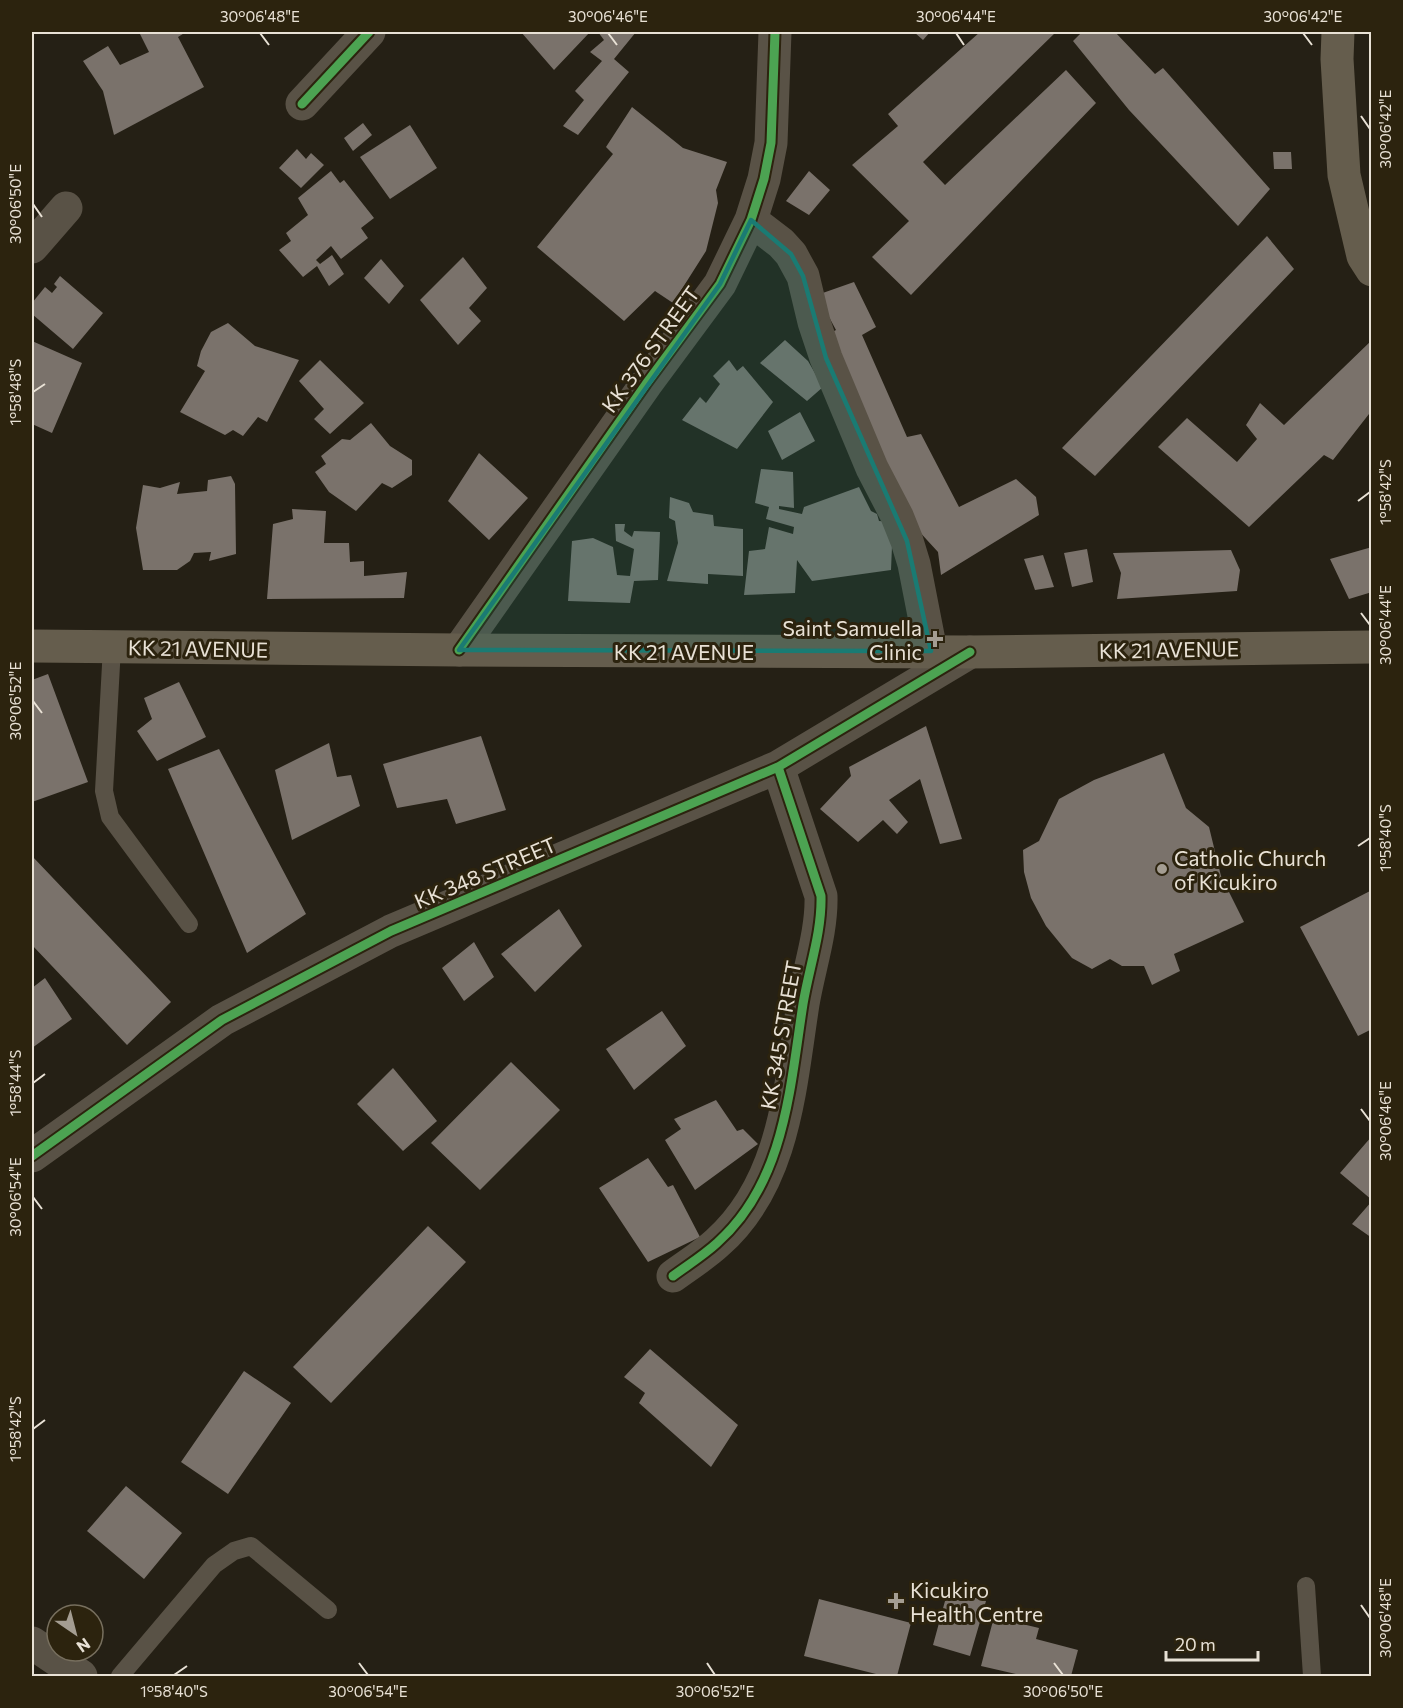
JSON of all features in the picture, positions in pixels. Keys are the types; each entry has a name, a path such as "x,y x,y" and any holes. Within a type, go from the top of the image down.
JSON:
{"main road":[{"path":"1338,32 1337,59 1344,175 1363,256 1371,270"},
{"name":"KK 21 AVENUE","path":"32,646 970,652 1371,647"}],"street":[{"path":"302,105 369,32"},
{"name":"KK 376 STREET","path":"459,650 720,284 751,220 764,179 771,142 775,32"},
{"path":"32,247 66,208"},
{"path":"751,220 781,243 791,254 802,276 826,358 872,468 907,541 914,564 931,651"},
{"name":"KK 348 STREET","path":"32,1156 222,1020 391,931 778,767 970,652"},
{"name":"KK 345 STREET","path":"674,1276 718,1243 744,1214 768,1172 786,1110 807,976 821,915 821,896 778,767"},
{"path":"35,1653 81,1677"}],"lane":[{"path":"112,647 104,791 110,816 189,924"},
{"path":"120,1677 214,1565 234,1551 251,1546 328,1610"},
{"path":"1306,1586 1312,1677"}],"highlighted area":[{"path":"751,220 791,254 803,276 826,358 907,541 931,651 459,650 720,284"}],"building":[{"path":"139,32 186,32 178,37 204,87 114,135 103,91 83,61 108,46 120,65 149,52"},
{"path":"521,32 590,32 554,70"},
{"path":"598,32 636,32 614,59 629,72 578,135 563,126 584,100 575,91 602,61 590,52 604,40"},
{"path":"914,32 930,32 923,40"},
{"path":"980,32 1056,32 923,162 945,185 1066,70 1096,103 911,295 872,257 909,221 852,165 898,126 888,114"},
{"path":"1082,32 1115,32 1155,74 1163,68 1270,189 1238,226 1129,110 1073,41"},
{"path":"632,107 683,148 727,162 716,190 718,203 706,251 673,303 655,291 624,321 537,247 613,154 606,147"},
{"path":"363,123 372,135 353,151 344,138"},
{"path":"410,125 437,168 390,199 360,157"},
{"path":"297,149 306,159 311,153 324,165 301,188 279,168"},
{"path":"1273,152 1291,152 1292,169 1274,169"},
{"path":"331,171 340,183 344,180 374,218 361,228 368,238 341,259 331,246 316,260 320,264 332,255 344,274 329,286 317,266 303,277 279,250 291,241 286,233 308,215 298,198"},
{"path":"809,171 830,190 809,215 786,201"},
{"path":"1267,236 1294,269 1095,476 1062,448"},
{"path":"463,257 487,288 469,308 481,321 458,345 420,300"},
{"path":"381,259 404,286 389,304 364,278"},
{"path":"60,276 103,313 73,349 32,314 32,303 45,287 52,293 57,287 54,284"},
{"path":"854,282 876,327 862,335 907,437 921,434 959,507 1016,479 1036,497 1039,515 941,575 938,552 916,528 823,337 836,330 817,295"},
{"path":"228,323 255,346 299,360 267,422 258,417 243,436 233,430 225,435 180,412 205,371 197,366 201,351 211,332"},
{"path":"785,340 808,361 823,387 807,401 760,363"},
{"path":"1372,340 1372,416 1369,414 1333,460 1324,455 1249,527 1158,447 1187,418 1237,462 1257,439 1246,425 1260,403 1284,425"},
{"path":"32,341 82,363 52,433 32,424"},
{"path":"320,360 364,403 330,434 314,419 324,409 299,381"},
{"path":"729,360 737,371 743,366 773,402 737,449 682,420 700,397 706,403 720,384 713,376"},
{"path":"800,412 815,441 782,460 768,431"},
{"path":"371,423 390,446 412,460 412,475 392,488 382,483 356,511 329,492 315,472 326,464 321,456 342,439 350,440"},
{"path":"479,453 528,498 489,540 448,501"},
{"path":"761,469 793,472 794,508 779,506 779,509 802,514 804,507 859,487 871,511 877,514 879,521 893,522 891,570 812,581 797,560 795,593 744,595 749,551 765,549 769,527 793,534 794,527 766,519 769,507 755,503"},
{"path":"231,476 235,484 236,554 209,561 211,552 194,553 190,561 177,570 143,570 136,528 143,485 160,488 180,482 177,494 207,491 208,480"},
{"path":"670,497 689,503 693,512 713,515 714,526 743,529 743,576 708,574 708,584 667,581 678,543 675,521 669,518"},
{"path":"292,509 326,511 324,543 349,543 350,562 364,561 364,576 407,572 404,598 267,599 273,524 293,519"},
{"path":"615,524 625,524 624,531 632,537 634,531 660,532 658,580 634,581 630,603 568,601 572,541 593,538 613,547 617,575 630,576 634,549 616,541"},
{"path":"1372,547 1372,592 1349,599 1330,559"},
{"path":"1087,549 1093,582 1072,587 1064,553"},
{"path":"1231,550 1240,570 1237,591 1117,599 1121,573 1113,553"},
{"path":"1043,555 1054,587 1035,590 1024,559"},
{"path":"48,674 88,782 32,802 32,680"},
{"path":"179,682 206,737 157,761 137,731 152,719 144,698"},
{"path":"926,726 962,839 940,844 920,779 889,800 908,822 897,834 883,820 858,842 820,809 851,776 849,767"},
{"path":"481,736 506,810 456,824 447,799 397,808 383,764"},
{"path":"329,743 337,777 351,775 360,806 292,840 275,770"},
{"path":"219,749 306,914 247,953 168,769"},
{"path":"1164,753 1186,808 1209,827 1221,876 1244,922 1174,954 1180,971 1152,985 1144,966 1122,966 1110,959 1092,969 1072,958 1046,926 1031,898 1024,872 1023,850 1039,841 1059,799 1094,780"},
{"path":"32,856 171,1002 127,1045 32,945"},
{"path":"1372,890 1372,1029 1358,1036 1300,927"},
{"path":"559,909 582,946 535,992 501,954"},
{"path":"474,942 494,977 464,1001 442,968"},
{"path":"45,978 72,1019 32,1048 32,988"},
{"path":"662,1011 686,1046 634,1090 606,1049"},
{"path":"511,1062 560,1110 480,1190 431,1143"},
{"path":"393,1068 437,1121 403,1151 357,1104"},
{"path":"716,1100 737,1131 743,1129 758,1144 695,1190 665,1140 681,1129 674,1119"},
{"path":"1372,1136 1372,1200 1340,1173"},
{"path":"648,1158 668,1187 673,1185 700,1237 648,1262 599,1188"},
{"path":"1372,1201 1372,1238 1352,1224"},
{"path":"428,1226 466,1262 331,1403 293,1367"},
{"path":"650,1349 738,1425 711,1467 639,1403 645,1393 624,1377"},
{"path":"244,1371 291,1403 228,1494 181,1462"},
{"path":"126,1486 182,1533 144,1579 87,1531"},
{"path":"948,1590 986,1601 970,1656 933,1645"},
{"path":"819,1599 911,1623 897,1676 884,1676 804,1656"},
{"path":"994,1617 1039,1628 1036,1639 1078,1650 1071,1676 1024,1676 981,1666"}],"cycle path":[{"path":"302,104 369,32"},
{"path":"459,650 646,384 720,284 751,220 764,179 771,143 775,32"},
{"path":"32,1156 222,1020 391,931 778,767 970,652"},
{"path":"673,1276 717,1243 740,1219 771,1163 788,1100 803,1004 817,936 821,896 778,767"}],"place":[{"name":"Saint Samuella Clinic","path":"935,639"},
{"name":"Catholic Church of Kicukiro","path":"1162,869"},
{"name":"Kicukiro Health Centre","path":"896,1601"}]}
